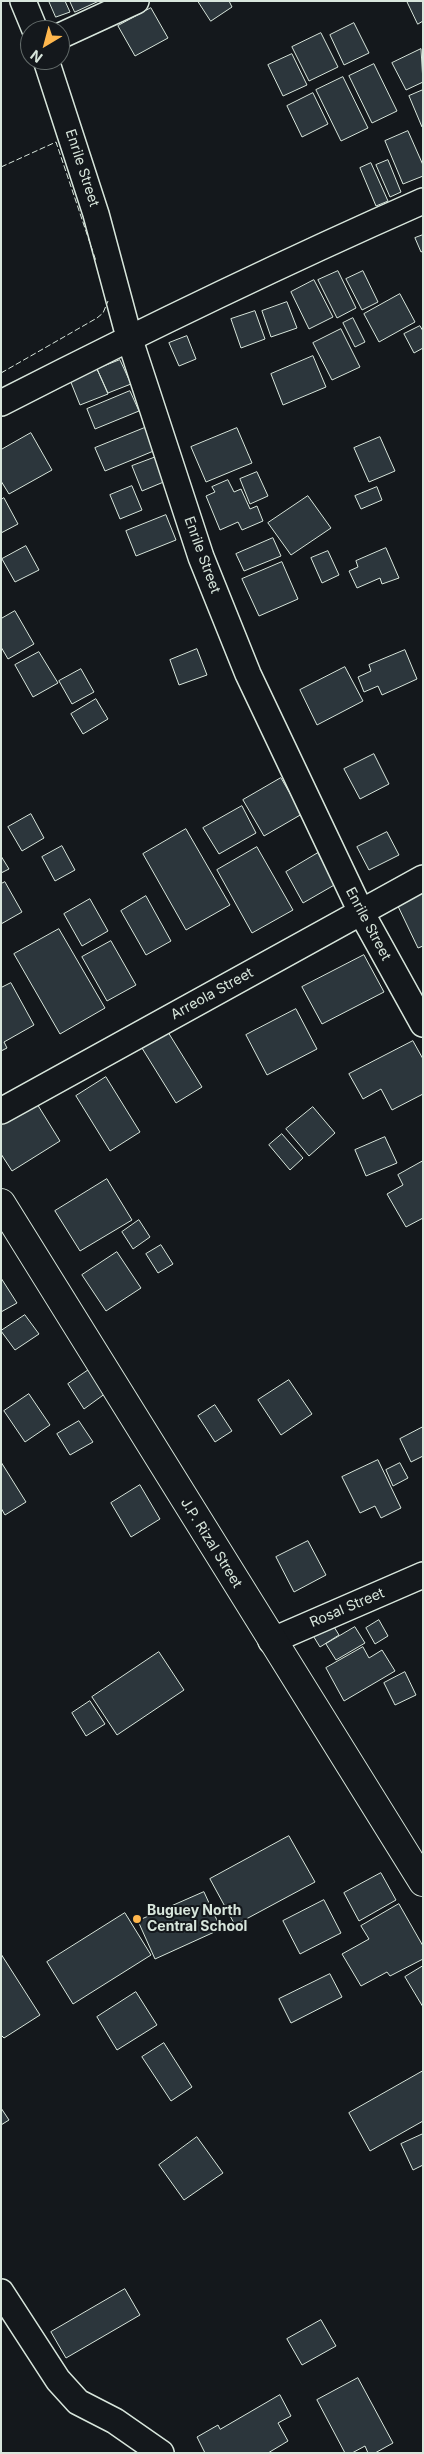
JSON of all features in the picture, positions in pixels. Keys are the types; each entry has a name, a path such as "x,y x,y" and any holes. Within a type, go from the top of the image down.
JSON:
{"street":[{"path":"23,1 31,20"},
{"path":"70,31 136,1"},
{"name":"Enrile Street","path":"49,70 96,214 129,337 201,557 248,674 361,912 423,1024"},
{"path":"1,403 129,337 263,272 423,202"},
{"name":"Arreola Street","path":"1,1111 423,878"},
{"name":"J.P. Rizal Street","path":"1,1203 271,1641 423,1882"},
{"name":"Rosal Street","path":"271,1641 423,1575"},
{"path":"1,2292 58,2380 78,2402 115,2422 161,2453"}],"building":[{"path":"49,1 65,1 70,12 56,17"},
{"path":"70,1 99,1 75,12"},
{"path":"198,1 229,1 232,7 211,21"},
{"path":"407,1 423,1 423,21 418,24"},
{"path":"151,8 168,38 135,56 118,26"},
{"path":"354,23 369,53 344,65 330,35"},
{"path":"321,33 338,67 309,81 292,47"},
{"path":"421,49 423,82 406,90 392,63"},
{"path":"292,54 307,85 283,96 268,65"},
{"path":"374,64 397,111 372,123 349,76"},
{"path":"343,77 368,128 341,141 316,90"},
{"path":"423,90 423,127 422,127 409,96"},
{"path":"313,93 328,124 302,137 287,106"},
{"path":"408,131 423,165 423,176 403,184 385,141"},
{"path":"388,160 401,192 390,197 376,165"},
{"path":"371,163 388,201 376,206 360,168"},
{"path":"423,235 423,251 421,252 415,238"},
{"path":"338,271 356,308 337,318 318,280"},
{"path":"363,271 378,302 362,310 346,279"},
{"path":"314,280 333,317 309,329 291,292"},
{"path":"400,294 415,322 379,342 364,314"},
{"path":"287,302 297,328 271,337 262,311"},
{"path":"255,311 265,339 241,348 231,319"},
{"path":"353,318 365,342 355,347 343,323"},
{"path":"420,326 423,331 423,348 414,353 404,334"},
{"path":"341,329 360,367 332,380 313,343"},
{"path":"187,336 196,359 179,366 169,343"},
{"path":"313,356 326,387 283,405 271,374"},
{"path":"120,360 131,384 108,393 97,369"},
{"path":"97,369 108,394 80,405 70,380"},
{"path":"130,391 139,411 95,429 87,409"},
{"path":"147,427 156,450 105,471 95,448"},
{"path":"237,428 252,463 206,482 191,447"},
{"path":"31,433 52,470 9,494 1,481 1,450"},
{"path":"380,437 395,471 369,482 354,448"},
{"path":"156,457 166,481 142,491 132,466"},
{"path":"257,472 268,496 250,504 240,479"},
{"path":"228,480 234,492 241,489 250,509 257,506 263,521 242,530 238,522 220,530 206,496 215,492 212,487"},
{"path":"132,486 142,510 120,519 110,495"},
{"path":"377,487 382,500 361,509 355,496"},
{"path":"308,496 331,528 291,555 268,523"},
{"path":"4,498 18,524 1,533 1,500"},
{"path":"166,515 176,540 136,556 126,531"},
{"path":"273,538 281,556 244,571 236,554"},
{"path":"26,546 39,570 15,582 2,559"},
{"path":"386,548 399,578 382,584 380,578 357,588 349,571 358,567 356,561"},
{"path":"328,551 339,575 322,583 311,558"},
{"path":"282,562 298,599 259,616 242,579"},
{"path":"15,611 34,644 8,659 1,647 1,619"},
{"path":"197,649 207,675 179,685 170,660"},
{"path":"405,650 417,679 382,695 378,686 364,692 358,677 371,671 369,665"},
{"path":"39,652 58,683 33,697 15,665"},
{"path":"345,667 363,701 317,725 300,690"},
{"path":"81,669 94,692 72,704 59,681"},
{"path":"96,699 108,719 83,734 71,714"},
{"path":"374,754 389,784 360,799 344,769"},
{"path":"281,778 302,814 264,836 243,800"},
{"path":"242,806 256,833 219,854 203,828"},
{"path":"31,814 44,838 22,851 8,827"},
{"path":"186,829 230,905 186,930 143,854"},
{"path":"387,832 399,855 369,870 357,847"},
{"path":"62,846 75,870 55,881 42,857"},
{"path":"257,847 293,910 252,933 217,870"},
{"path":"318,853 336,884 303,903 286,872"},
{"path":"1,856 9,869 1,873"},
{"path":"5,882 22,912 1,924 1,884"},
{"path":"423,889 423,946 418,948 396,902"},
{"path":"146,896 171,941 146,955 121,911"},
{"path":"90,899 108,931 82,946 64,914"},
{"path":"59,929 105,1008 60,1034 14,954"},
{"path":"111,941 136,985 107,1001 82,957"},
{"path":"364,955 384,992 322,1024 302,987"},
{"path":"11,983 34,1025 4,1042 7,1048 1,1051 1,988"},
{"path":"296,1009 317,1049 267,1075 246,1035"},
{"path":"163,1024 202,1087 176,1103 137,1040"},
{"path":"413,1041 423,1059 423,1094 392,1110 381,1089 363,1099 349,1074"},
{"path":"106,1077 140,1132 110,1151 76,1096"},
{"path":"34,1099 60,1141 12,1171 1,1154 1,1120"},
{"path":"313,1107 335,1133 309,1156 286,1129"},
{"path":"282,1134 303,1158 290,1170 269,1145"},
{"path":"385,1137 397,1163 366,1176 355,1150"},
{"path":"423,1161 423,1218 406,1227 387,1194 403,1185 398,1175"},
{"path":"107,1179 132,1220 80,1251 55,1211"},
{"path":"139,1220 150,1237 133,1249 122,1232"},
{"path":"161,1245 173,1264 158,1273 146,1254"},
{"path":"117,1252 141,1288 106,1311 82,1275"},
{"path":"1,1278 17,1303 1,1312"},
{"path":"25,1315 39,1334 15,1350 1,1331"},
{"path":"90,1369 106,1393 84,1409 68,1384"},
{"path":"289,1380 312,1414 281,1435 258,1400"},
{"path":"29,1394 50,1425 25,1442 4,1411"},
{"path":"215,1405 232,1431 215,1442 198,1416"},
{"path":"79,1421 93,1442 70,1455 57,1434"},
{"path":"423,1427 423,1456 411,1462 400,1439"},
{"path":"378,1460 401,1508 381,1518 375,1506 360,1513 342,1477"},
{"path":"1,1462 26,1502 5,1515 1,1508"},
{"path":"400,1463 408,1478 393,1486 386,1470"},
{"path":"140,1485 160,1519 131,1537 111,1503"},
{"path":"308,1541 326,1575 294,1592 276,1557"},
{"path":"328,1617 339,1635 320,1647 309,1629"},
{"path":"379,1620 388,1636 375,1644 366,1628"},
{"path":"355,1627 365,1643 336,1660 326,1644"},
{"path":"363,1647 369,1658 382,1650 395,1671 344,1701 326,1668"},
{"path":"159,1652 184,1690 117,1735 92,1697"},
{"path":"405,1672 416,1695 395,1705 384,1683"},
{"path":"90,1701 105,1724 86,1736 72,1713"},
{"path":"289,1836 315,1882 235,1925 210,1879"},
{"path":"381,1873 396,1900 359,1921 344,1893"},
{"path":"204,1892 221,1929 155,1959 138,1921"},
{"path":"324,1900 341,1933 300,1954 283,1921"},
{"path":"399,1904 423,1946 423,1959 390,1976 387,1972 361,1986 342,1954 369,1939 361,1926"},
{"path":"125,1913 151,1955 73,2004 47,1962"},
{"path":"1,1954 40,2015 4,2038 1,2035"},
{"path":"423,1966 423,2007 405,1977"},
{"path":"330,1974 342,1997 291,2023 279,1999"},
{"path":"136,1992 157,2025 117,2050 97,2017"},
{"path":"164,2043 192,2087 171,2101 142,2057"},
{"path":"423,2071 423,2121 370,2151 349,2113"},
{"path":"1,2108 9,2120 1,2125"},
{"path":"423,2134 423,2165 413,2170 401,2144"},
{"path":"197,2137 223,2173 184,2200 159,2165"},
{"path":"125,2289 140,2315 66,2358 51,2332"},
{"path":"321,2320 336,2346 302,2365 287,2339"},
{"path":"358,2378 393,2443 375,2453 368,2453 365,2446 352,2453 345,2453 317,2400"},
{"path":"280,2395 291,2416 278,2423 288,2441 268,2453 205,2453 197,2437 218,2425 220,2429"}],"fence":[{"path":"1,167 56,142 96,261"},
{"path":"1,373 97,318 103,313 108,301"}],"place":[{"name":"Buguey North Central School","path":"137,1919"}]}
